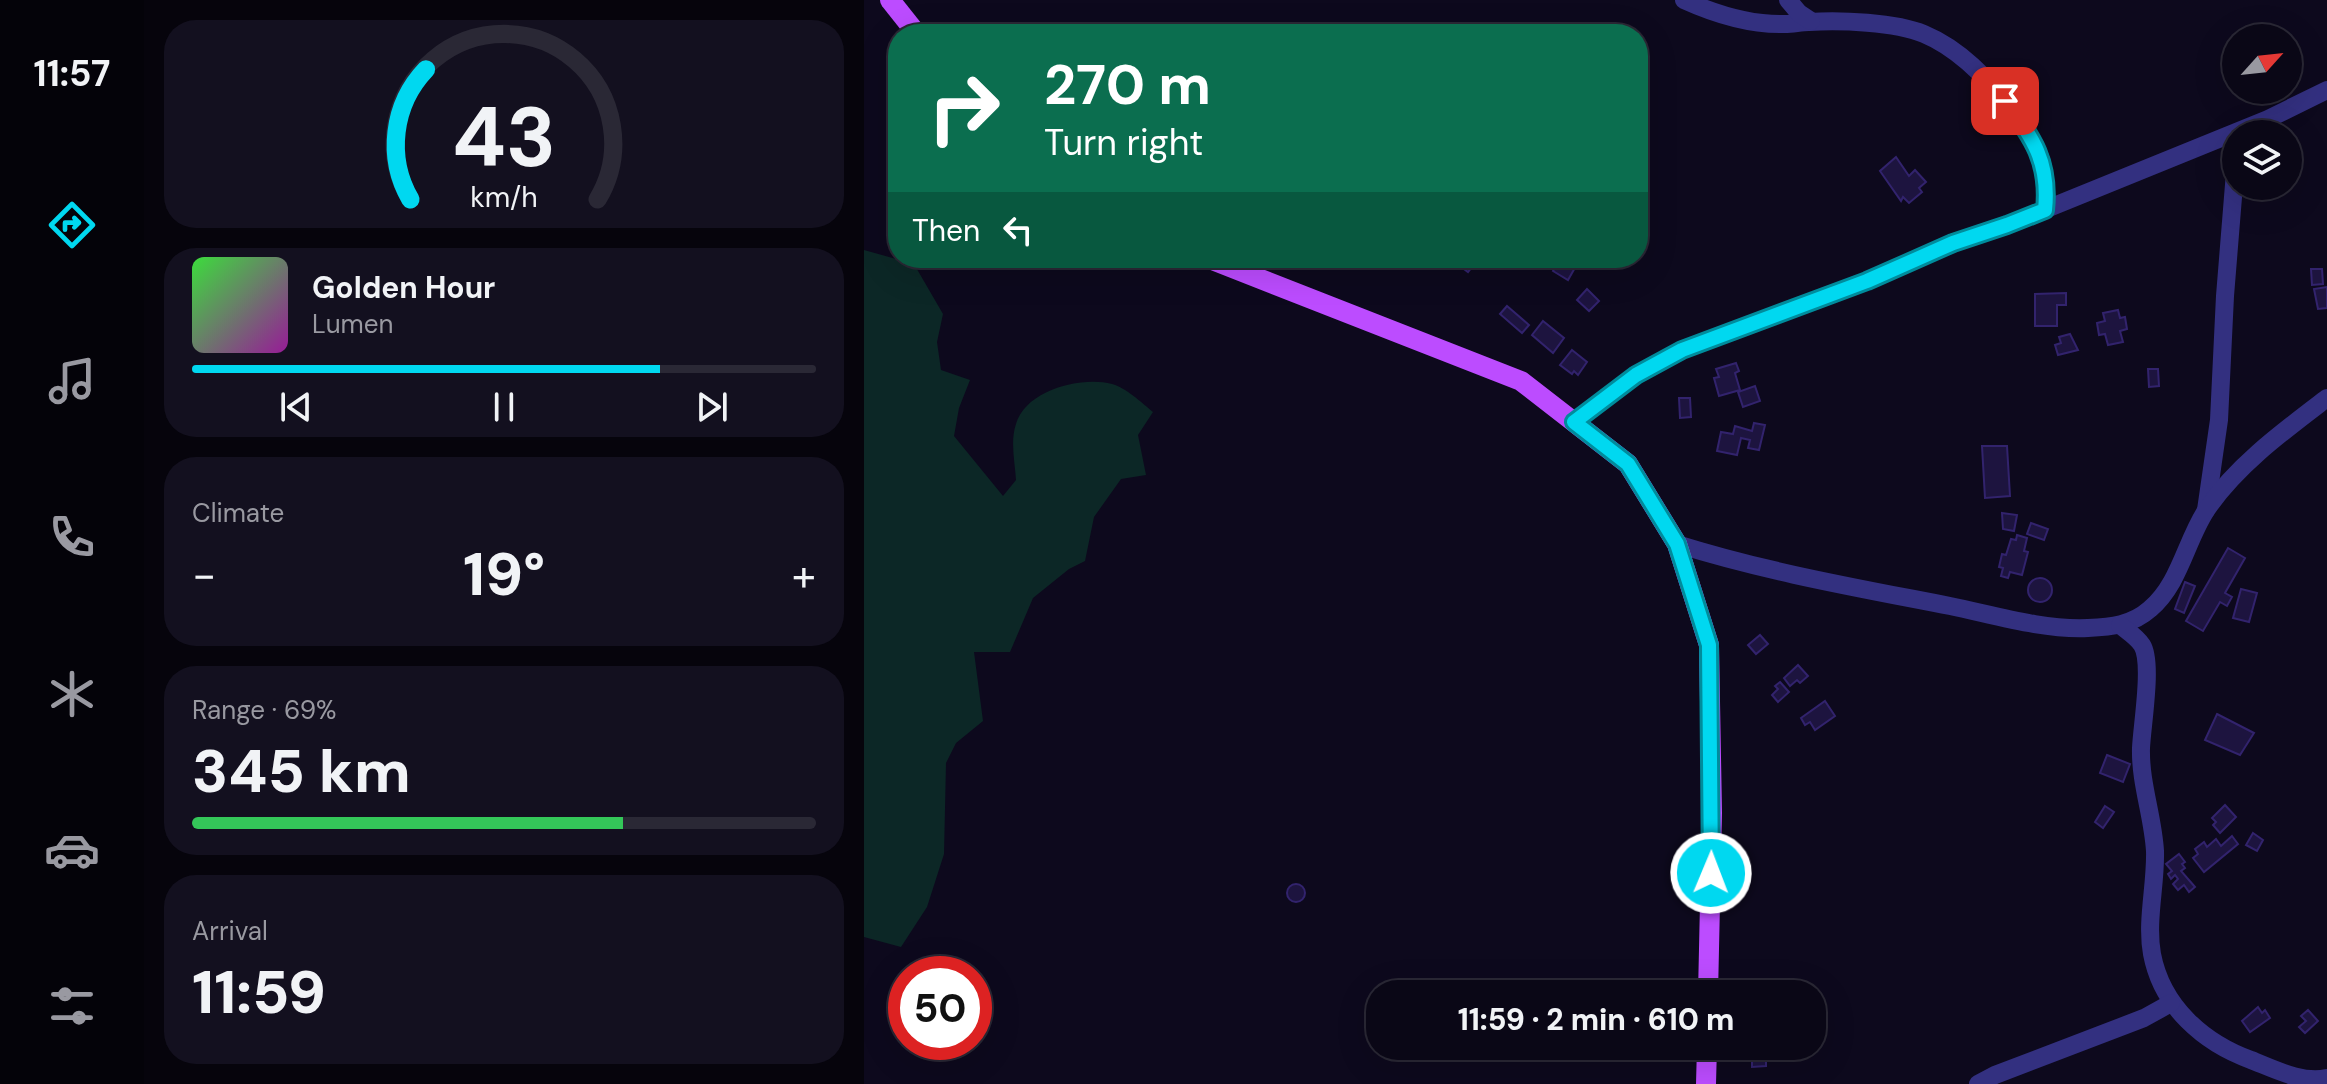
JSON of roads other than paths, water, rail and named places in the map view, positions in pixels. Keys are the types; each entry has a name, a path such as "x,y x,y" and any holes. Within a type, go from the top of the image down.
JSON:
{"main road":[{"path":"890,0 909,24"},
{"path":"1233,268 1521,381 1628,464 1677,544 1709,645 1712,813 1708,980"},
{"path":"1706,1084 1707,1060"}],"street":[{"path":"1684,0 1748,20 1901,27 1924,34 1956,52 2005,101 2038,150 2048,188 2045,210"},
{"path":"1788,0 1811,21"},
{"path":"2263,120 2327,90"},
{"path":"1574,422 1636,375 1682,350 1867,281 1953,243 2007,225 2222,138"},
{"path":"2206,510 2219,420 2233,200"},
{"path":"1677,544 1737,563 1807,579 2041,624 2086,628 2120,625 2134,621 2152,608 2171,582 2206,510 2246,466 2285,430 2327,398"},
{"path":"2120,625 2140,641 2147,657 2141,753 2155,855 2152,955 2171,1003 2201,1034 2224,1049 2299,1078 2312,1081 2327,1078"},
{"path":"1978,1084 2144,1018 2171,1003"}]}
